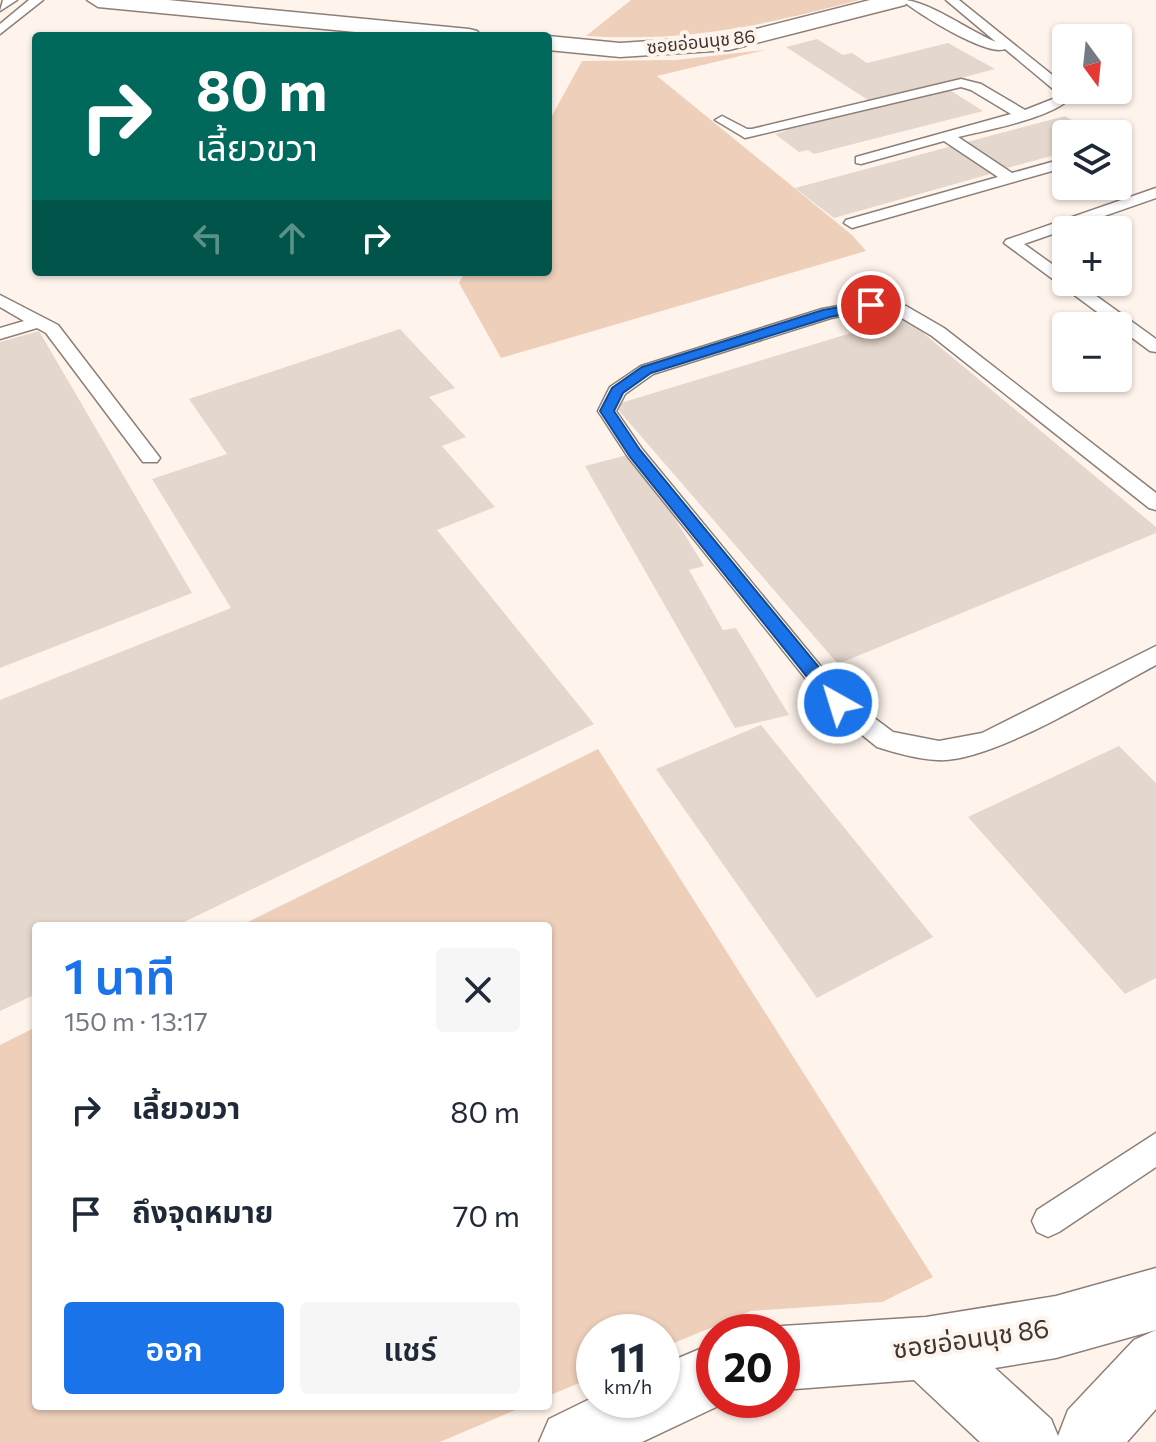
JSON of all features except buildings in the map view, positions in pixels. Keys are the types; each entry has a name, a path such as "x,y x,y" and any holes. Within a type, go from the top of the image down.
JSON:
{"street":[{"path":"98,0 428,32"},
{"name":"ซอยอ่อนนุช 86","path":"552,43 620,50 729,43 897,0"},
{"name":"ซอยอ่อนนุช 86","path":"800,1357 926,1348 1056,1327 1156,1299"},
{"path":"926,1348 1028,1442"},
{"path":"1091,1442 1091,1433 1156,1362"},
{"path":"572,1442 621,1418"}],"lane":[{"path":"0,7 11,0"},
{"path":"0,30 37,0"},
{"path":"908,0 989,46 1020,54"},
{"path":"861,160 1023,115 1058,103 1066,93 952,0"},
{"path":"0,18 20,14"},
{"path":"722,120 745,134 752,133 961,83 976,87 1023,115"},
{"path":"946,136 1010,178"},
{"path":"852,223 1052,166"},
{"path":"1156,193 1012,243 1156,347"},
{"path":"0,300 52,329 150,458"},
{"path":"1156,503 938,332 900,310 871,305 828,313 647,370 617,391 607,411 635,453 838,703 886,740 939,751 987,742 1156,655"},
{"path":"0,334 38,322"},
{"path":"1048,1221 1156,1149"}],"shaded area":[{"path":"631,0 859,0 724,30 659,37 586,36"},
{"path":"765,50 657,76 852,235 866,251 501,358 459,283 463,276 552,276 552,116 582,61 676,60"},
{"path":"598,749 933,1277 882,1302 744,1314 696,1314 696,1334 680,1341 680,1314 576,1314 576,1384 552,1394 552,922 248,922"},
{"path":"32,1029 32,1410 516,1410 440,1442 0,1442 0,1045"}],"route":[{"path":"838,703 635,453 607,411 617,391 647,370 828,313 871,305"}]}
